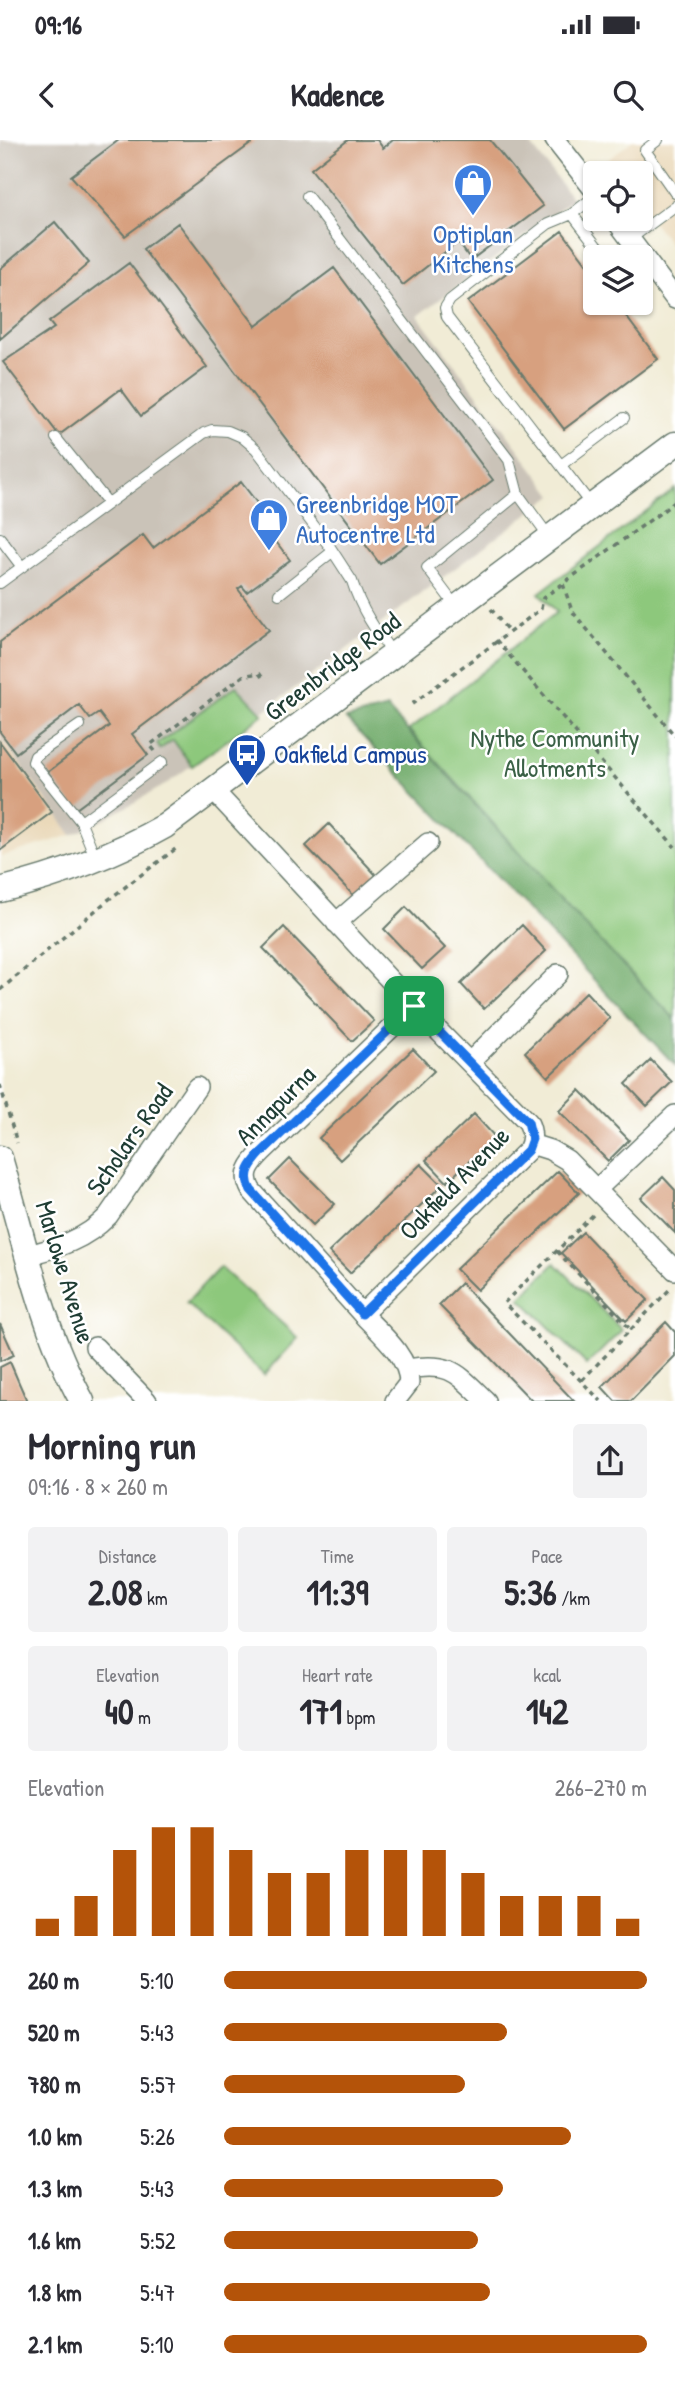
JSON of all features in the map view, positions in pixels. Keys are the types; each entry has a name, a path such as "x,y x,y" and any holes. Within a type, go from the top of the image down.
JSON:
{"street":[{"path":"555,140 583,178"},
{"path":"624,231 634,245"},
{"path":"653,272 675,299"},
{"name":"Greenbridge Road","path":"0,890 96,859 141,840 165,826 675,444"},
{"name":"Oakfield Avenue","path":"215,791 414,1006 528,1122 532,1134 528,1150 362,1314"},
{"path":"337,923 428,843"},
{"path":"470,1062 558,974"},
{"name":"Annapurna","path":"362,1314 251,1190 247,1173 262,1152 414,1006"},
{"name":"Scholars Road","path":"28,1255 77,1240 96,1229 108,1216 197,1087"},
{"path":"602,1195 675,1115"},
{"path":"531,1144 559,1154 675,1270"},
{"name":"Marlowe Avenue","path":"0,1158 54,1338 82,1401"},
{"path":"362,1314 393,1348 407,1369 409,1383 395,1401"},
{"path":"95,1348 146,1401"},
{"path":"407,1369 427,1366 449,1369 458,1374 486,1401"}],"lane":[{"path":"658,140 645,150 675,193"},
{"path":"307,196 509,460 518,494 550,538"},
{"path":"583,204 572,214 548,224 450,300 445,308 447,317 592,506"},
{"path":"630,239 675,206"},
{"path":"572,214 596,245"},
{"path":"561,465 624,418"},
{"path":"0,583 204,433 212,430 228,431 242,437 256,449 332,552 352,581 358,603 367,619 394,656"},
{"path":"56,438 108,503"},
{"path":"457,608 427,568 518,494"},
{"path":"1,541 22,567"},
{"path":"279,594 332,552"},
{"path":"80,725 33,759 81,822 96,859"},
{"path":"81,822 162,761"}],"path":[{"path":"412,704 541,609 543,598 675,502"},
{"path":"563,584 572,611 675,736"},
{"path":"478,593 509,632"},
{"path":"496,640 675,846"},
{"path":"162,761 150,745 243,676 259,673 262,677"},
{"path":"0,990 107,900 186,841"},
{"path":"601,1401 504,1303 557,1251 602,1195"},
{"path":"557,1251 631,1329"},
{"path":"581,1381 675,1284"}],"shaded area":[{"path":"0,140 527,140 573,199 418,316 553,495 165,785 72,835 0,737"},
{"path":"633,140 675,140 675,251 653,222 653,161 606,161"},
{"path":"0,737 72,835 0,857"}],"green space":[{"name":"Nythe Community Allotments","path":"675,489 675,1019 591,932 409,730 557,612 539,593"},
{"path":"236,686 263,714 192,766 173,740 160,749 157,744"},
{"path":"387,708 591,932 675,1019 675,1065 346,719"},
{"path":"555,1263 622,1330 587,1365 520,1298"},
{"path":"220,1267 298,1338 264,1375 186,1303"}],"building":[{"path":"119,140 256,140 125,236 71,176"},
{"path":"348,140 377,140 383,148 393,140 490,140 543,206 471,260 458,242 403,285 311,169"},
{"path":"55,222 89,263 0,339 0,269"},
{"path":"178,223 256,326 334,268 493,480 380,564 143,249"},
{"path":"562,231 583,259 583,315 625,315 658,359 564,429 468,302"},
{"path":"129,263 207,367 141,416 121,389 59,435 3,362 54,328 49,322"},
{"path":"241,482 271,521 264,526 290,560 247,592 242,586 238,589 269,630 132,734 148,755 76,809 48,772 109,726 99,713 90,719 79,705 16,753 0,732 0,642 143,535 153,548"},
{"path":"0,742 52,812 1,850 0,848"},
{"path":"329,824 376,875 354,896 306,846"},
{"path":"406,907 445,948 422,969 384,929"},
{"path":"522,925 546,951 484,1009 461,984"},
{"path":"284,927 374,1021 352,1041 263,948"},
{"path":"586,992 610,1018 548,1077 525,1052"},
{"path":"413,1049 434,1071 340,1160 319,1138"},
{"path":"651,1060 672,1082 647,1106 626,1084"},
{"path":"580,1090 629,1140 608,1161 559,1111"},
{"path":"474,1114 495,1137 447,1182 426,1160"},
{"path":"290,1159 335,1204 313,1225 269,1180"},
{"path":"421,1164 442,1185 350,1273 329,1252"},
{"path":"558,1171 579,1193 477,1290 456,1269"},
{"path":"663,1177 675,1190 675,1233 641,1198"},
{"path":"583,1232 648,1300 626,1321 561,1253"},
{"path":"461,1283 574,1401 532,1401 439,1305"},
{"path":"666,1322 675,1332 675,1356 631,1401 615,1401 602,1387"},
{"path":"0,1324 14,1355 0,1361"},
{"path":"10,1362 27,1401 0,1401 0,1367"}],"place":[{"name":"Optiplan Kitchens","path":"473,217"},
{"name":"Greenbridge MOT Autocentre Ltd","path":"269,552"},
{"name":"Oakfield Campus","path":"247,787"}],"route":[{"path":"414,1006 528,1122 532,1139 528,1150 362,1314 251,1190 246,1178 248,1169 262,1152 414,1006"}]}
